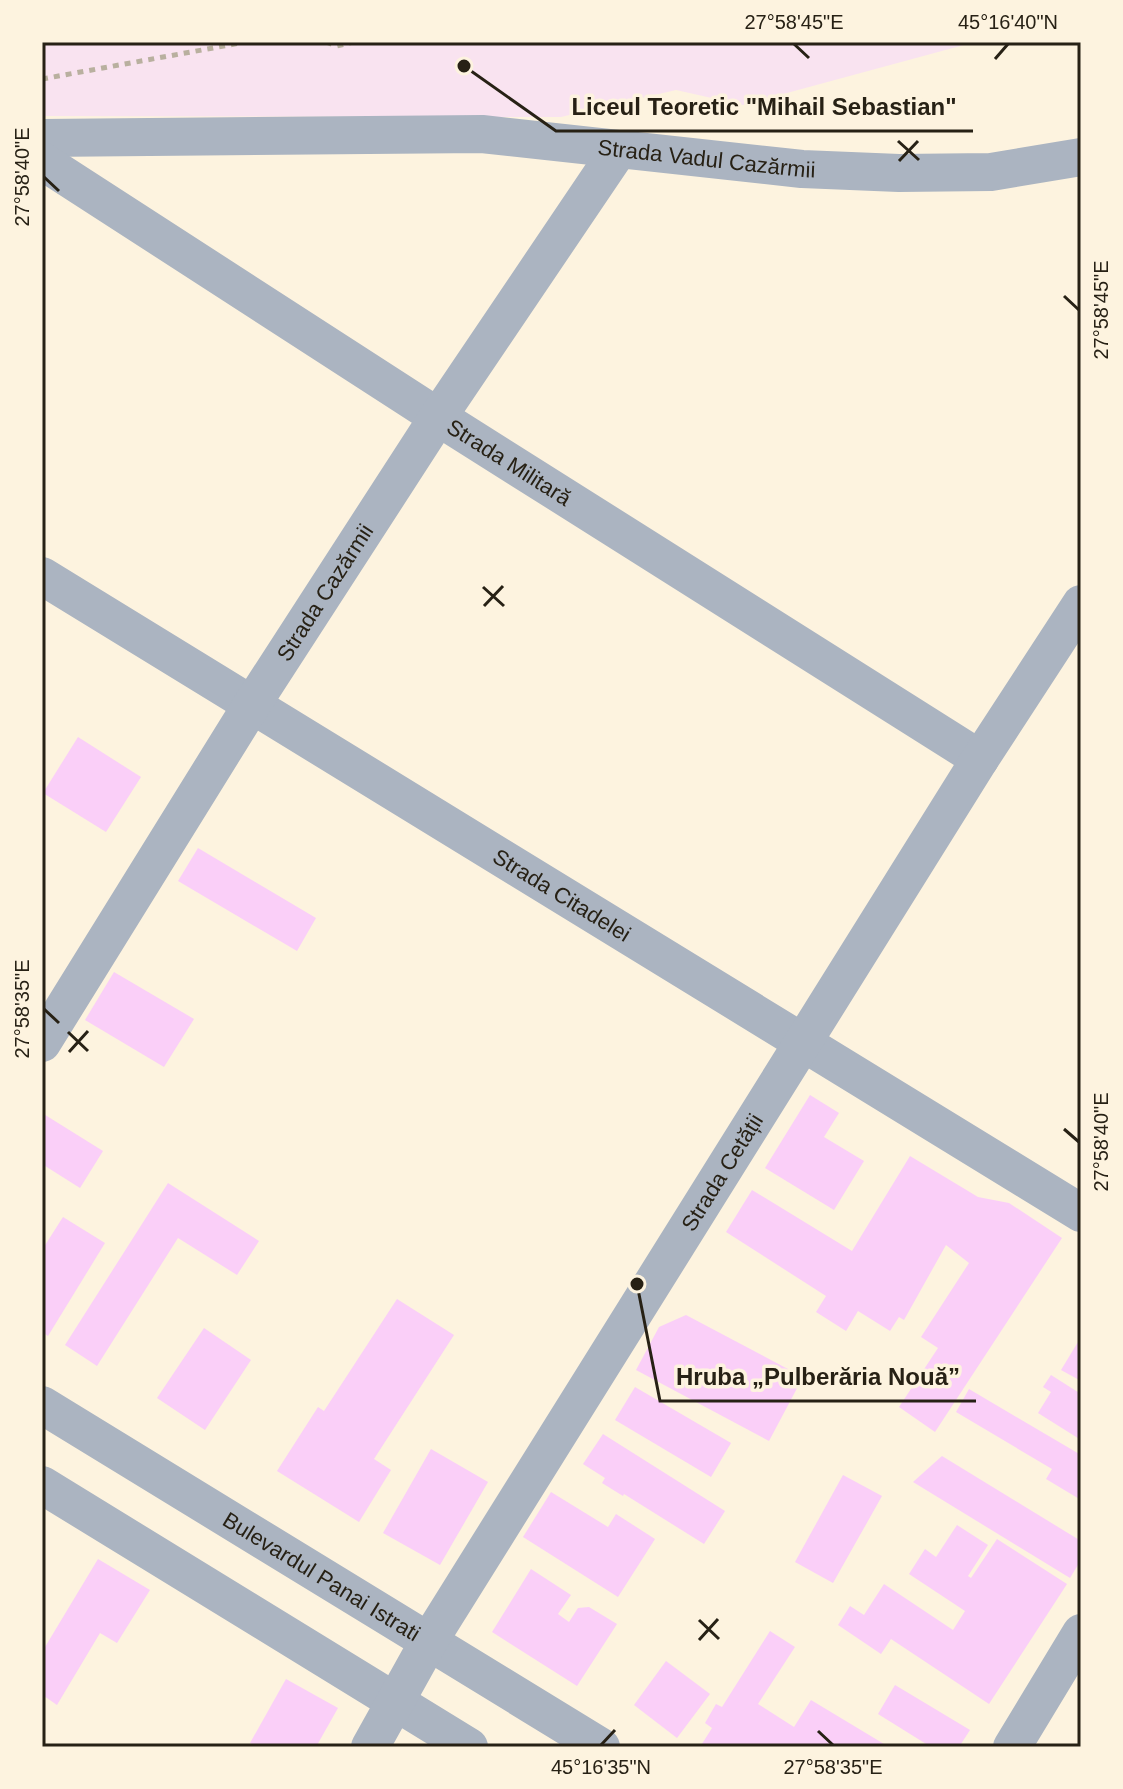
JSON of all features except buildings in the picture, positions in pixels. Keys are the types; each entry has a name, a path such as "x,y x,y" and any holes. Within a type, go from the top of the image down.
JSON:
{"street":[{"name":"Strada Vadul Cazărmii","path":"42,138 482,134 802,169 899,173 991,172 1081,157"},
{"name":"Strada Cazărmii","path":"42,1043 251,706 438,417 619,149"},
{"name":"Strada Militară","path":"42,161 438,417 980,759"},
{"name":"Strada Citadelei","path":"42,576 1081,1213"},
{"name":"Strada Cetății","path":"370,1747 429,1641 980,759 1081,604"},
{"name":"Bulevardul Panai Istrati","path":"42,1405 601,1747"},
{"path":"42,1485 469,1747"},
{"path":"1012,1747 1081,1633"}],"path":[{"path":"42,79 246,42"},
{"path":"326,42 337,46 353,42"}],"shaded area":[{"path":"42,42 975,42 743,105 676,90 561,117 44,116"}],"place":[{"name":"Liceul Teoretic \"Mihail Sebastian\"","path":"464,66"},
{"name":"Hruba „Pulberăria Nouă”","path":"637,1284"}]}
